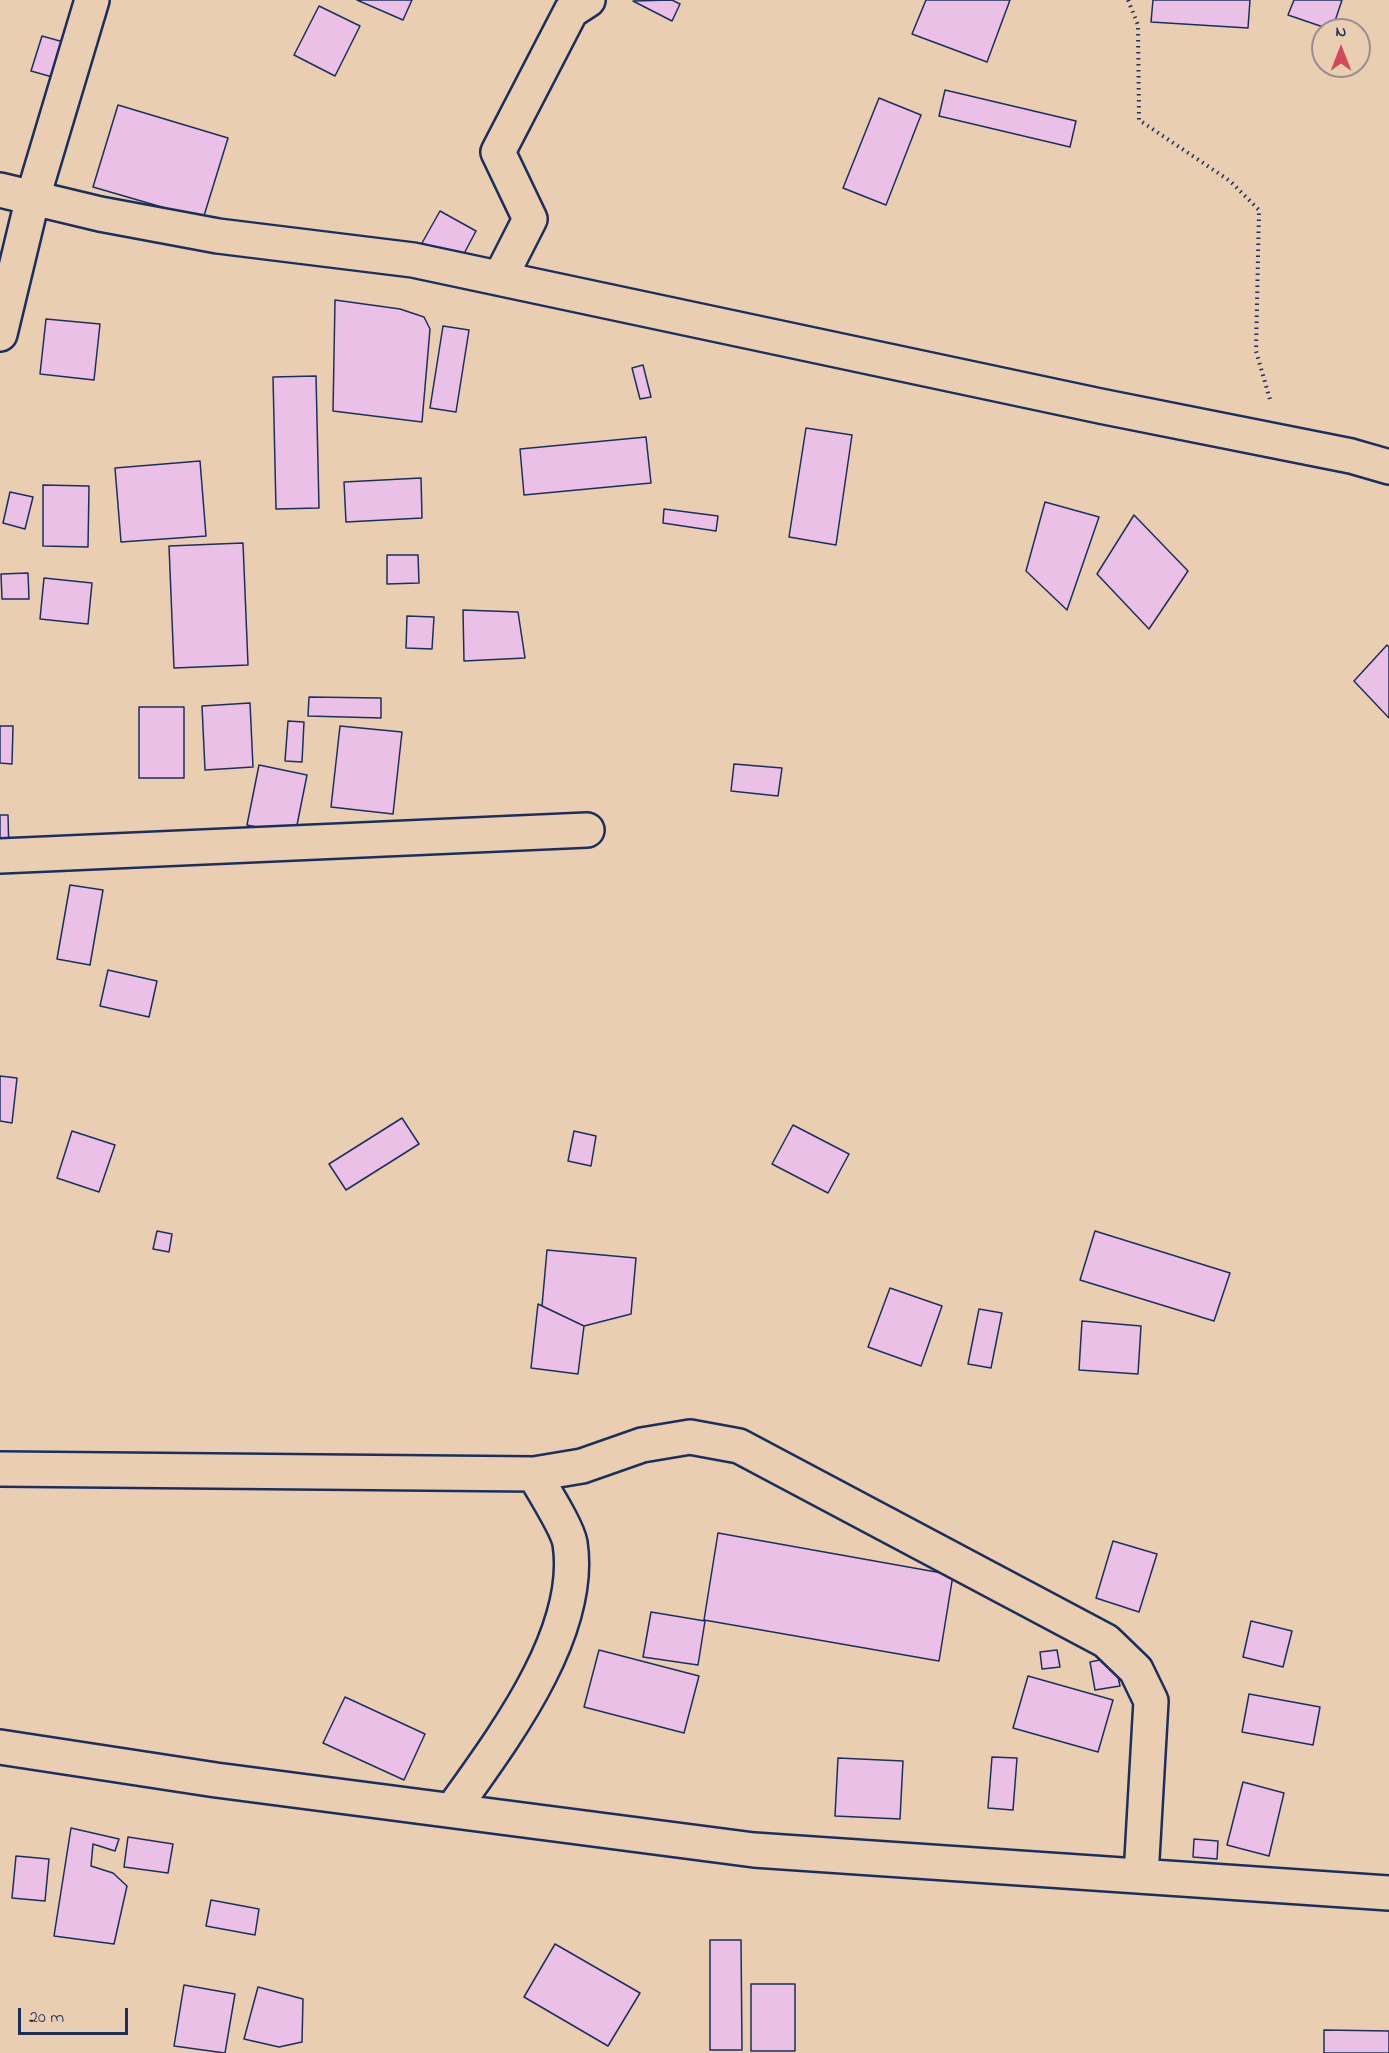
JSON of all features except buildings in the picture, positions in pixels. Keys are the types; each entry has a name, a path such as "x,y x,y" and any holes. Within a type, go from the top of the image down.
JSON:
{"street":[{"path":"0,334 33,197 92,0"},
{"path":"500,278 530,219 498,152 572,11 588,0"},
{"path":"0,190 100,214 218,236 413,260 1282,442 1389,467"},
{"path":"0,856 587,830"},
{"path":"0,1469 534,1474 582,1466 642,1444 690,1437 739,1446 1106,1641 1136,1670 1151,1701 1141,1876"},
{"path":"453,1809 504,1737 553,1650 570,1583 570,1541 534,1474"},
{"path":"0,1747 216,1780 453,1809 754,1850 1389,1893"}],"path":[{"path":"1128,0 1138,26 1139,120 1230,181 1259,210 1256,351 1282,442"}]}
